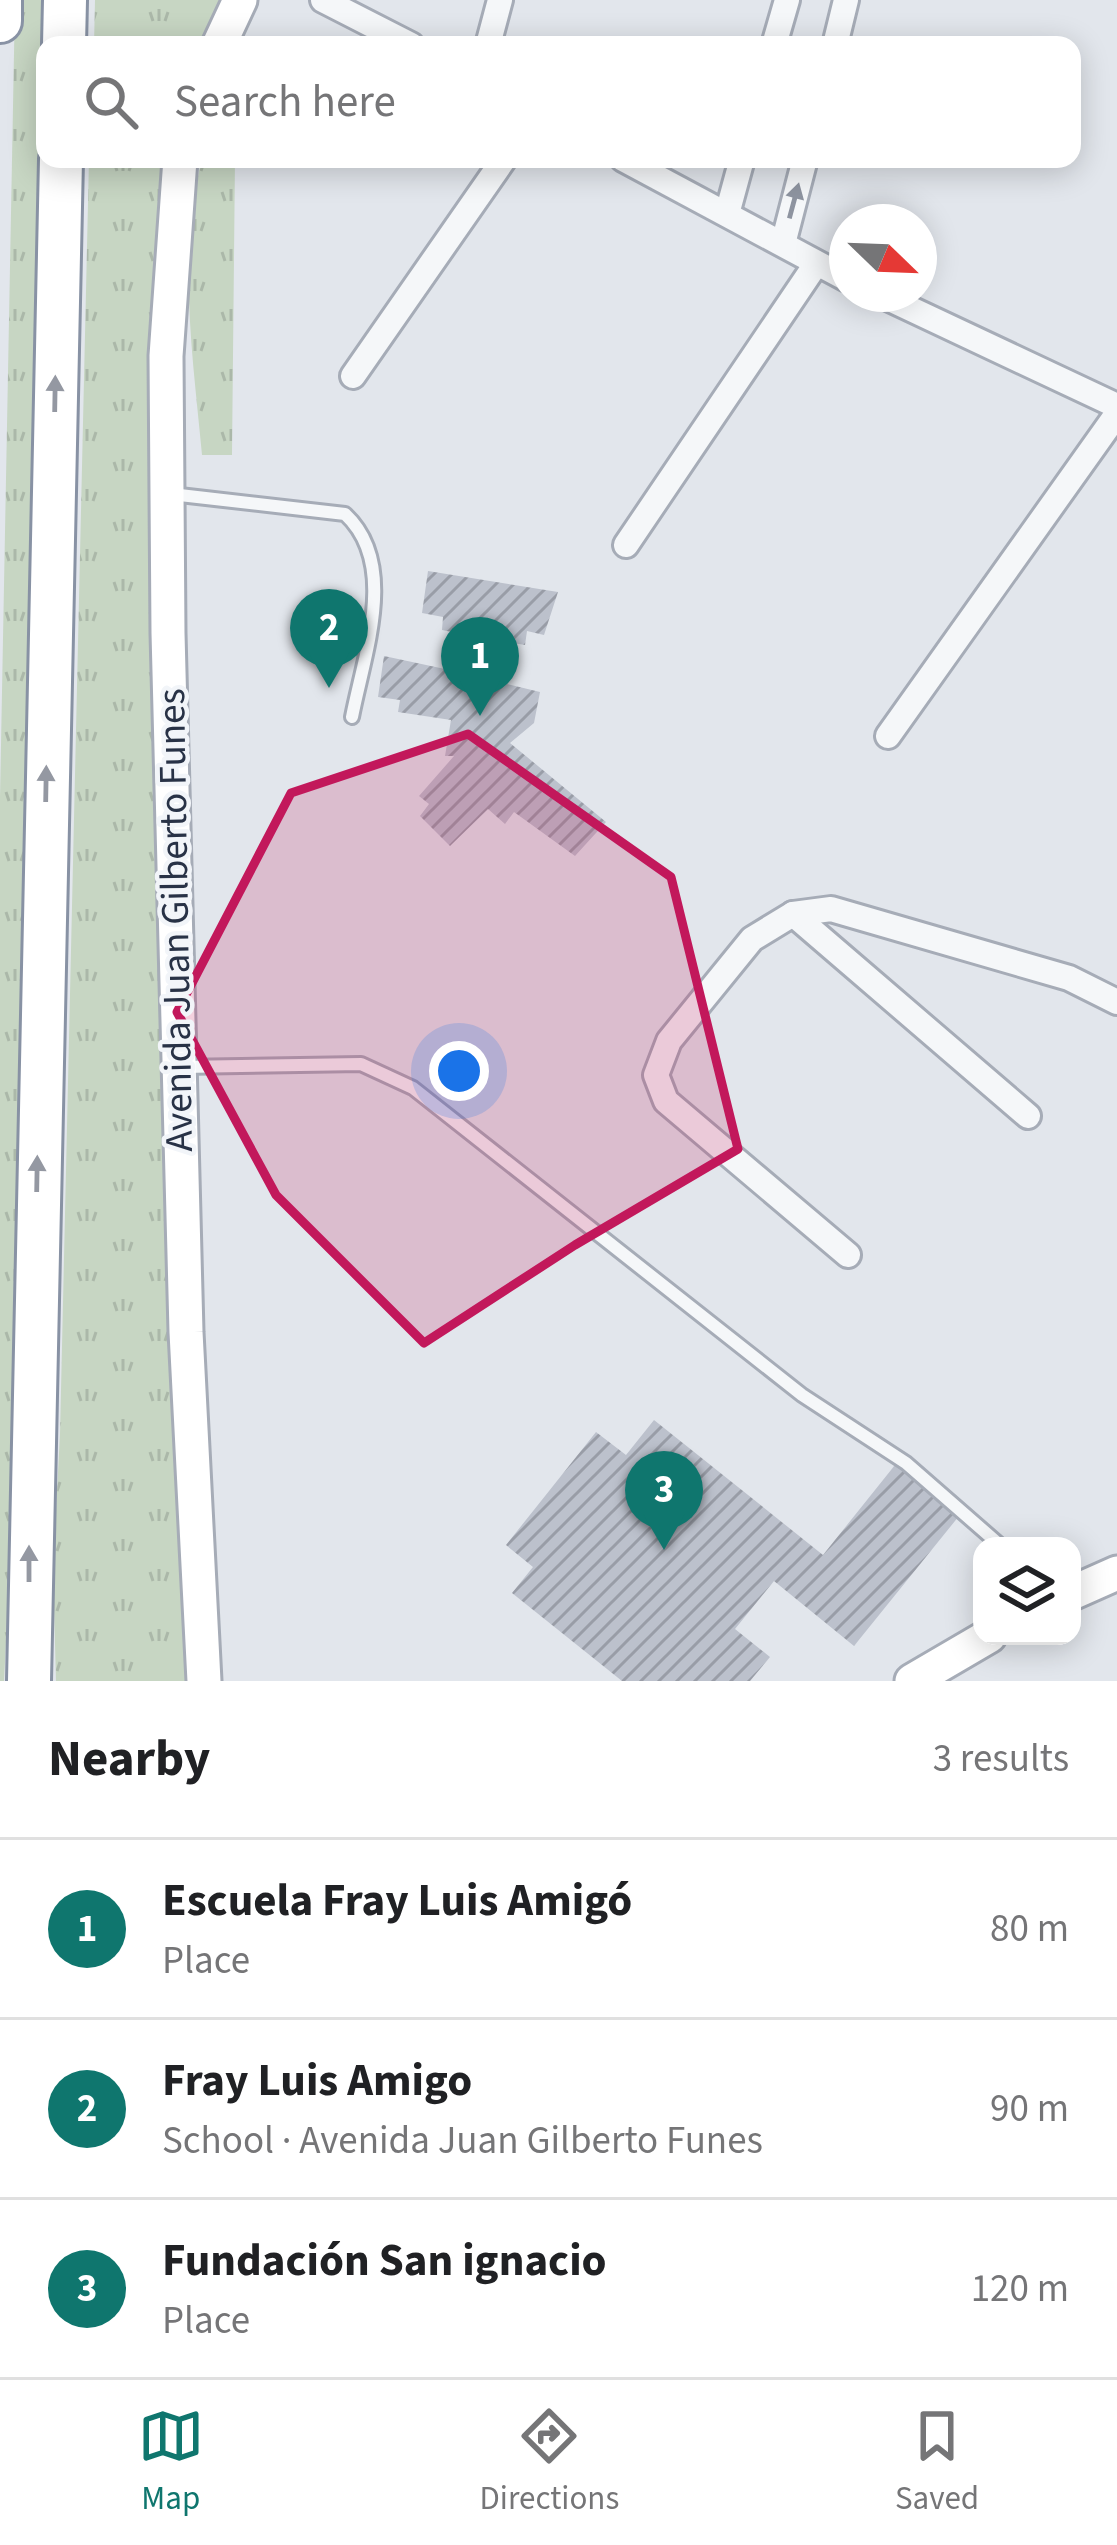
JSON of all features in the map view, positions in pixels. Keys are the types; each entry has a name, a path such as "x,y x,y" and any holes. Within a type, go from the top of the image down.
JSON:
{"highway":[{"path":"0,0 0,21"},
{"path":"64,0 64,36"},
{"path":"29,1681 61,168"}],"street":[{"path":"223,36 240,0"},
{"path":"323,0 393,36"},
{"path":"490,36 500,0"},
{"path":"777,36 787,0"},
{"path":"837,36 846,0"},
{"name":"Avenida Juan Gilberto Funes","path":"179,168 166,356 168,494 186,1333 204,1681"},
{"path":"353,376 498,168"},
{"path":"640,168 829,270"},
{"path":"727,214 740,168"},
{"path":"783,244 803,168"},
{"path":"626,545 816,264"},
{"path":"888,736 1117,410 916,312"},
{"path":"848,1255 666,1101 656,1075 669,1041 752,939 793,914 831,910 1069,978 1117,1002"},
{"path":"793,914 1028,1116"},
{"path":"1081,1589 1117,1573"},
{"path":"912,1681 974,1645"}],"lane":[{"path":"168,494 345,514 360,528 376,596 352,717"},
{"path":"179,1067 361,1064 413,1088 802,1395 906,1463 991,1537"}],"highlighted area":[{"path":"468,734 671,877 738,1149 575,1245 424,1343 276,1195 177,1012 291,793"}],"green space":[{"path":"15,0 47,0 46,36 36,36 36,168 43,168 4,1681 0,1681 0,798"},
{"path":"95,0 219,0 205,36 94,36"},
{"path":"89,168 168,168 156,284 149,438 186,1681 56,1681 53,1569"},
{"path":"200,168 235,168 232,455 202,455 191,344 194,196"}],"building":[{"path":"428,571 558,592 544,635 527,631 525,645 501,641 494,681 540,692 534,723 510,743 606,822 575,856 514,812 505,824 488,809 450,846 420,816 429,804 419,796 454,756 445,756 451,720 398,712 400,700 378,697 384,656 473,675 481,638 442,630 443,617 422,613"},
{"path":"654,1420 823,1555 895,1465 959,1516 854,1646 774,1581 735,1629 770,1657 750,1681 622,1681 512,1593 533,1567 506,1545 596,1432 626,1455"}],"place":[{"name":"Fray Luis Amigo","path":"329,688"},
{"name":"Escuela Fray Luis Amigó","path":"480,716"},
{"name":"Fundación San ignacio","path":"664,1550"}]}
